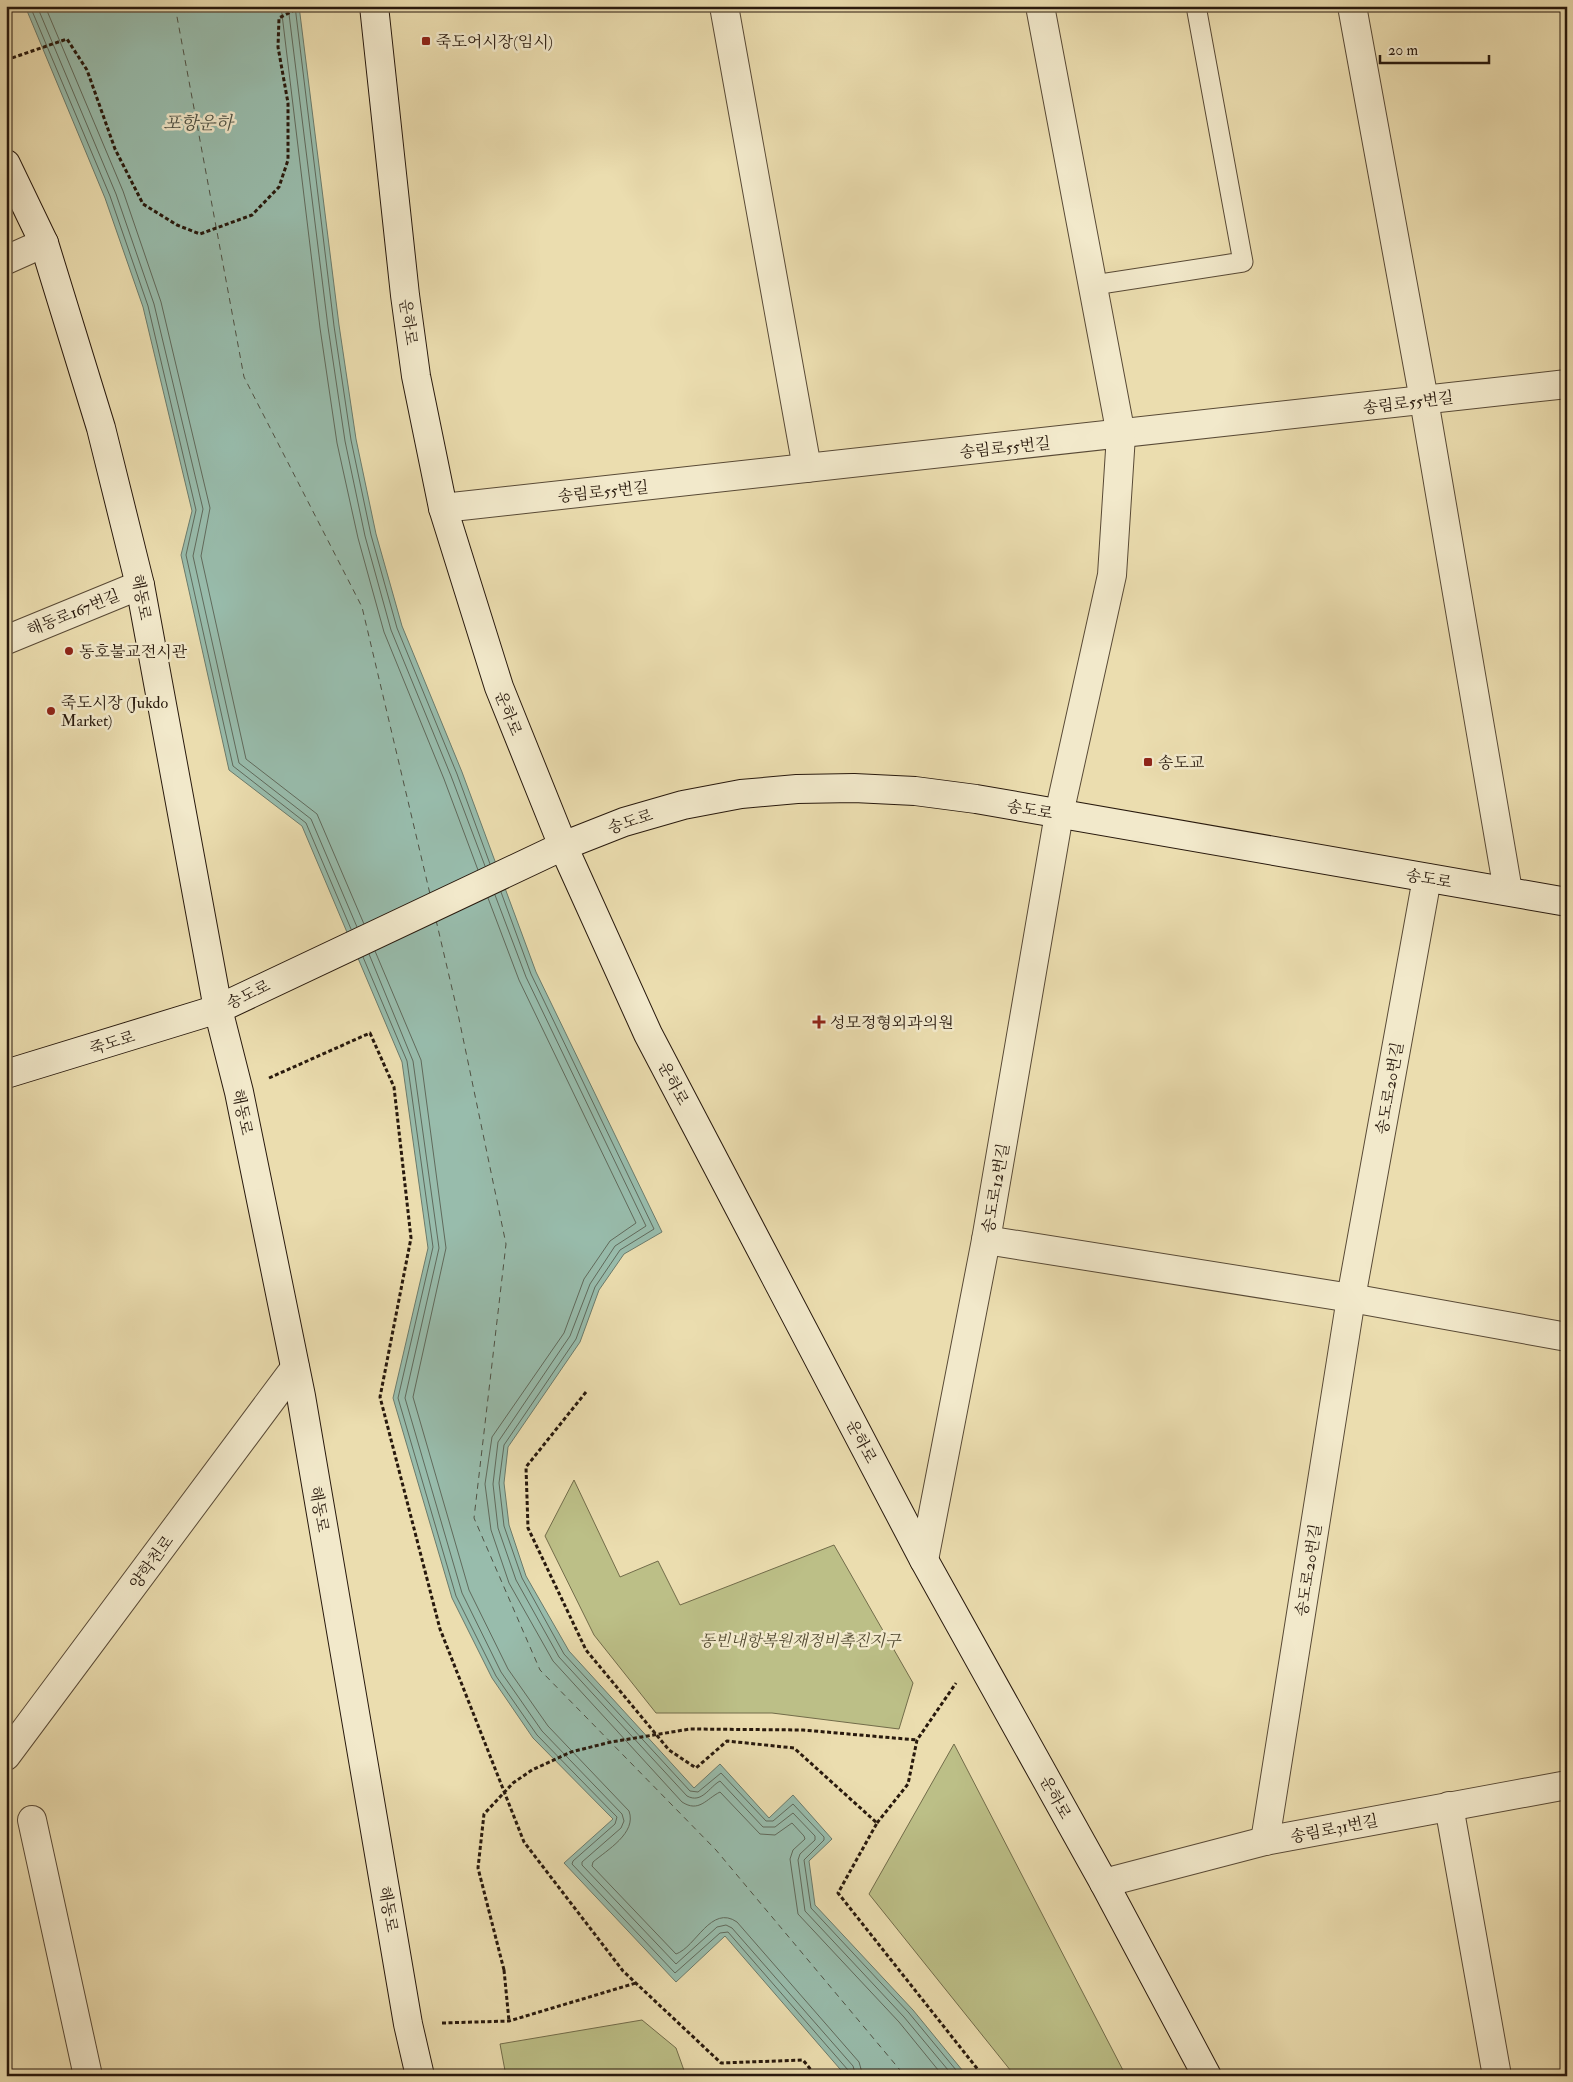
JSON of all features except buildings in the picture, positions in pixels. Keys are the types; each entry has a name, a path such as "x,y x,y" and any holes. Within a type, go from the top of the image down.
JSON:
{"street":[{"name":"운하로","path":"374,6 405,295 420,393 444,508 499,687 563,846 648,1034 924,1560 1104,1883 1207,2076"},
{"path":"724,6 807,468"},
{"name":"송도로12번길","path":"924,1560 986,1240 1060,814 1112,575 1121,435 1040,6"},
{"path":"1352,6 1424,400 1508,891"},
{"name":"해동로","path":"6,164 44,243 101,428 140,585 218,1009 239,1092 295,1368 408,2024 420,2076"},
{"path":"6,260 44,243"},
{"name":"송림로55번길","path":"444,508 1121,435 1567,384"},
{"name":"해동로167번길","path":"6,640 140,585"},
{"name":"송도로","path":"218,1009 563,846 624,822 684,804 741,794 797,789 854,788 915,791 976,799 1567,902"},
{"name":"송도로20번길","path":"1264,1842 1351,1298 1427,878"},
{"name":"죽도로","path":"6,1074 218,1009"},
{"path":"986,1240 1351,1298 1567,1338"},
{"name":"양학천로","path":"6,1756 295,1368"},
{"name":"송림로31번길","path":"1104,1883 1264,1842 1567,1785"},
{"path":"1449,1806 1497,2076"},
{"path":"32,1820 88,2076"}],"lane":[{"path":"1094,285 1243,262 1196,6"}],"path":[{"path":"6,60 67,39 87,70 115,149 143,204 177,225 200,234 252,215 279,187 288,160 288,103 278,47 279,18 302,6"},
{"path":"239,1092 370,1033 394,1087 411,1238 380,1397 440,1629 524,1842 623,1971 721,2063 803,2060 816,2076"},
{"path":"586,1392 526,1467 528,1528 586,1650 669,1750 696,1768 727,1741 794,1748 877,1823"},
{"path":"976,1655 917,1740 908,1784 877,1823 838,1893 983,2076"},
{"path":"509,2021 504,1970 478,1868 484,1814 513,1783 532,1770 571,1752 610,1742 690,1729 803,1730 917,1740"},
{"path":"408,2024 509,2021 636,1983"}],"green space":[{"name":"동빈내항복원재정비촉진지구","path":"574,1480 620,1577 658,1561 680,1605 834,1545 913,1683 899,1729 772,1713 656,1713 594,1635 545,1536"},
{"path":"954,1744 1126,2076 1015,2076 869,1894"},
{"path":"642,2020 676,2048 686,2076 506,2076 500,2044"}],"water":[{"name":"포항운하","path":"25,6 299,6 339,325 356,439 376,534 402,626 462,772 536,972 662,1232 624,1254 599,1290 580,1342 508,1447 504,1483 509,1525 526,1576 569,1651 694,1788 720,1764 769,1818 793,1795 832,1839 809,1861 815,1905 913,2010 967,2076 846,2076 725,1936 676,1982 564,1863 613,1819 533,1738 492,1678 452,1598 393,1398 428,1248 402,1062 302,826 229,770 181,555 192,511 143,307 105,198"}],"ferry route":[{"path":"175,6 244,377 362,607 430,894"},
{"path":"436,920 458,1014 506,1244 474,1518 540,1670 716,1850 905,2076"}],"place":[{"name":"죽도어시장(임시)","path":"426,41"},
{"name":"동호불교전시관","path":"69,651"},
{"name":"죽도시장 (Jukdo Market)","path":"51,711"},
{"name":"송도교","path":"1148,762"},
{"name":"성모정형외과의원","path":"819,1022"}]}
